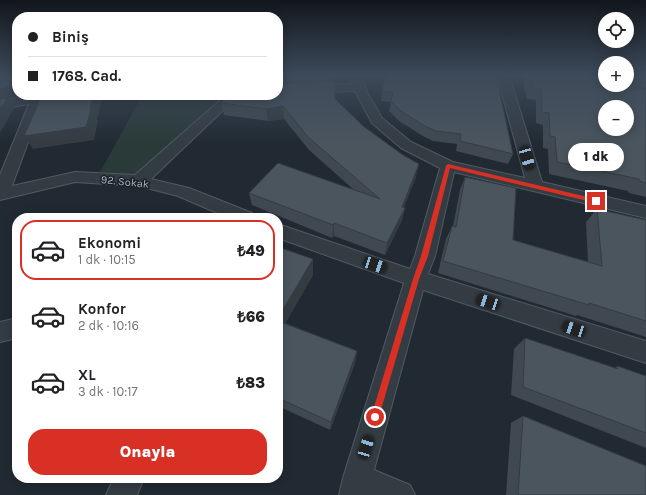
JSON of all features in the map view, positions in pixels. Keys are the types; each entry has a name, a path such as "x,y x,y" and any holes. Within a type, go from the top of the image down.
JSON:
{"street":[{"path":"366,98 377,120 406,145 448,166 646,212"},
{"path":"510,98 535,186"},
{"path":"0,105 22,100"},
{"path":"1,194 37,100"},
{"path":"139,181 228,100"},
{"path":"400,495 355,487 416,279 425,256 448,166"},
{"name":"92. Sokak","path":"1,194 75,177 139,181 183,192 234,213"},
{"path":"283,233 416,279 646,352"},
{"path":"0,332 12,329"},
{"path":"121,495 127,483"}],"shaded area":[{"path":"140,100 218,100 136,175 100,172"}],"building":[{"path":"7,98 0,109 0,99"},
{"path":"335,98 363,126 403,155 419,164 402,207 405,208 387,243 334,223 333,225 249,193 278,163 380,199 308,137 283,106 266,109 221,103 224,100"},
{"path":"392,98 501,98 513,154 460,141 461,134 436,131 401,111 391,101"},
{"path":"541,98 646,98 646,183 640,181 639,179 557,162 555,137 550,136 549,113 542,112"},
{"path":"40,100 92,100 86,127 24,136"},
{"path":"465,177 516,188 513,240 602,266 597,209 646,220 646,321 443,261 452,226 456,227"},
{"path":"283,249 313,259 283,310"},
{"path":"283,323 357,351 331,422 283,400"},
{"path":"525,338 618,369 617,366 646,376 646,433 523,387"},
{"path":"523,416 646,466 646,495 518,495"}],"route":[{"path":"375,417 416,279 425,256 448,166 596,201"}]}
